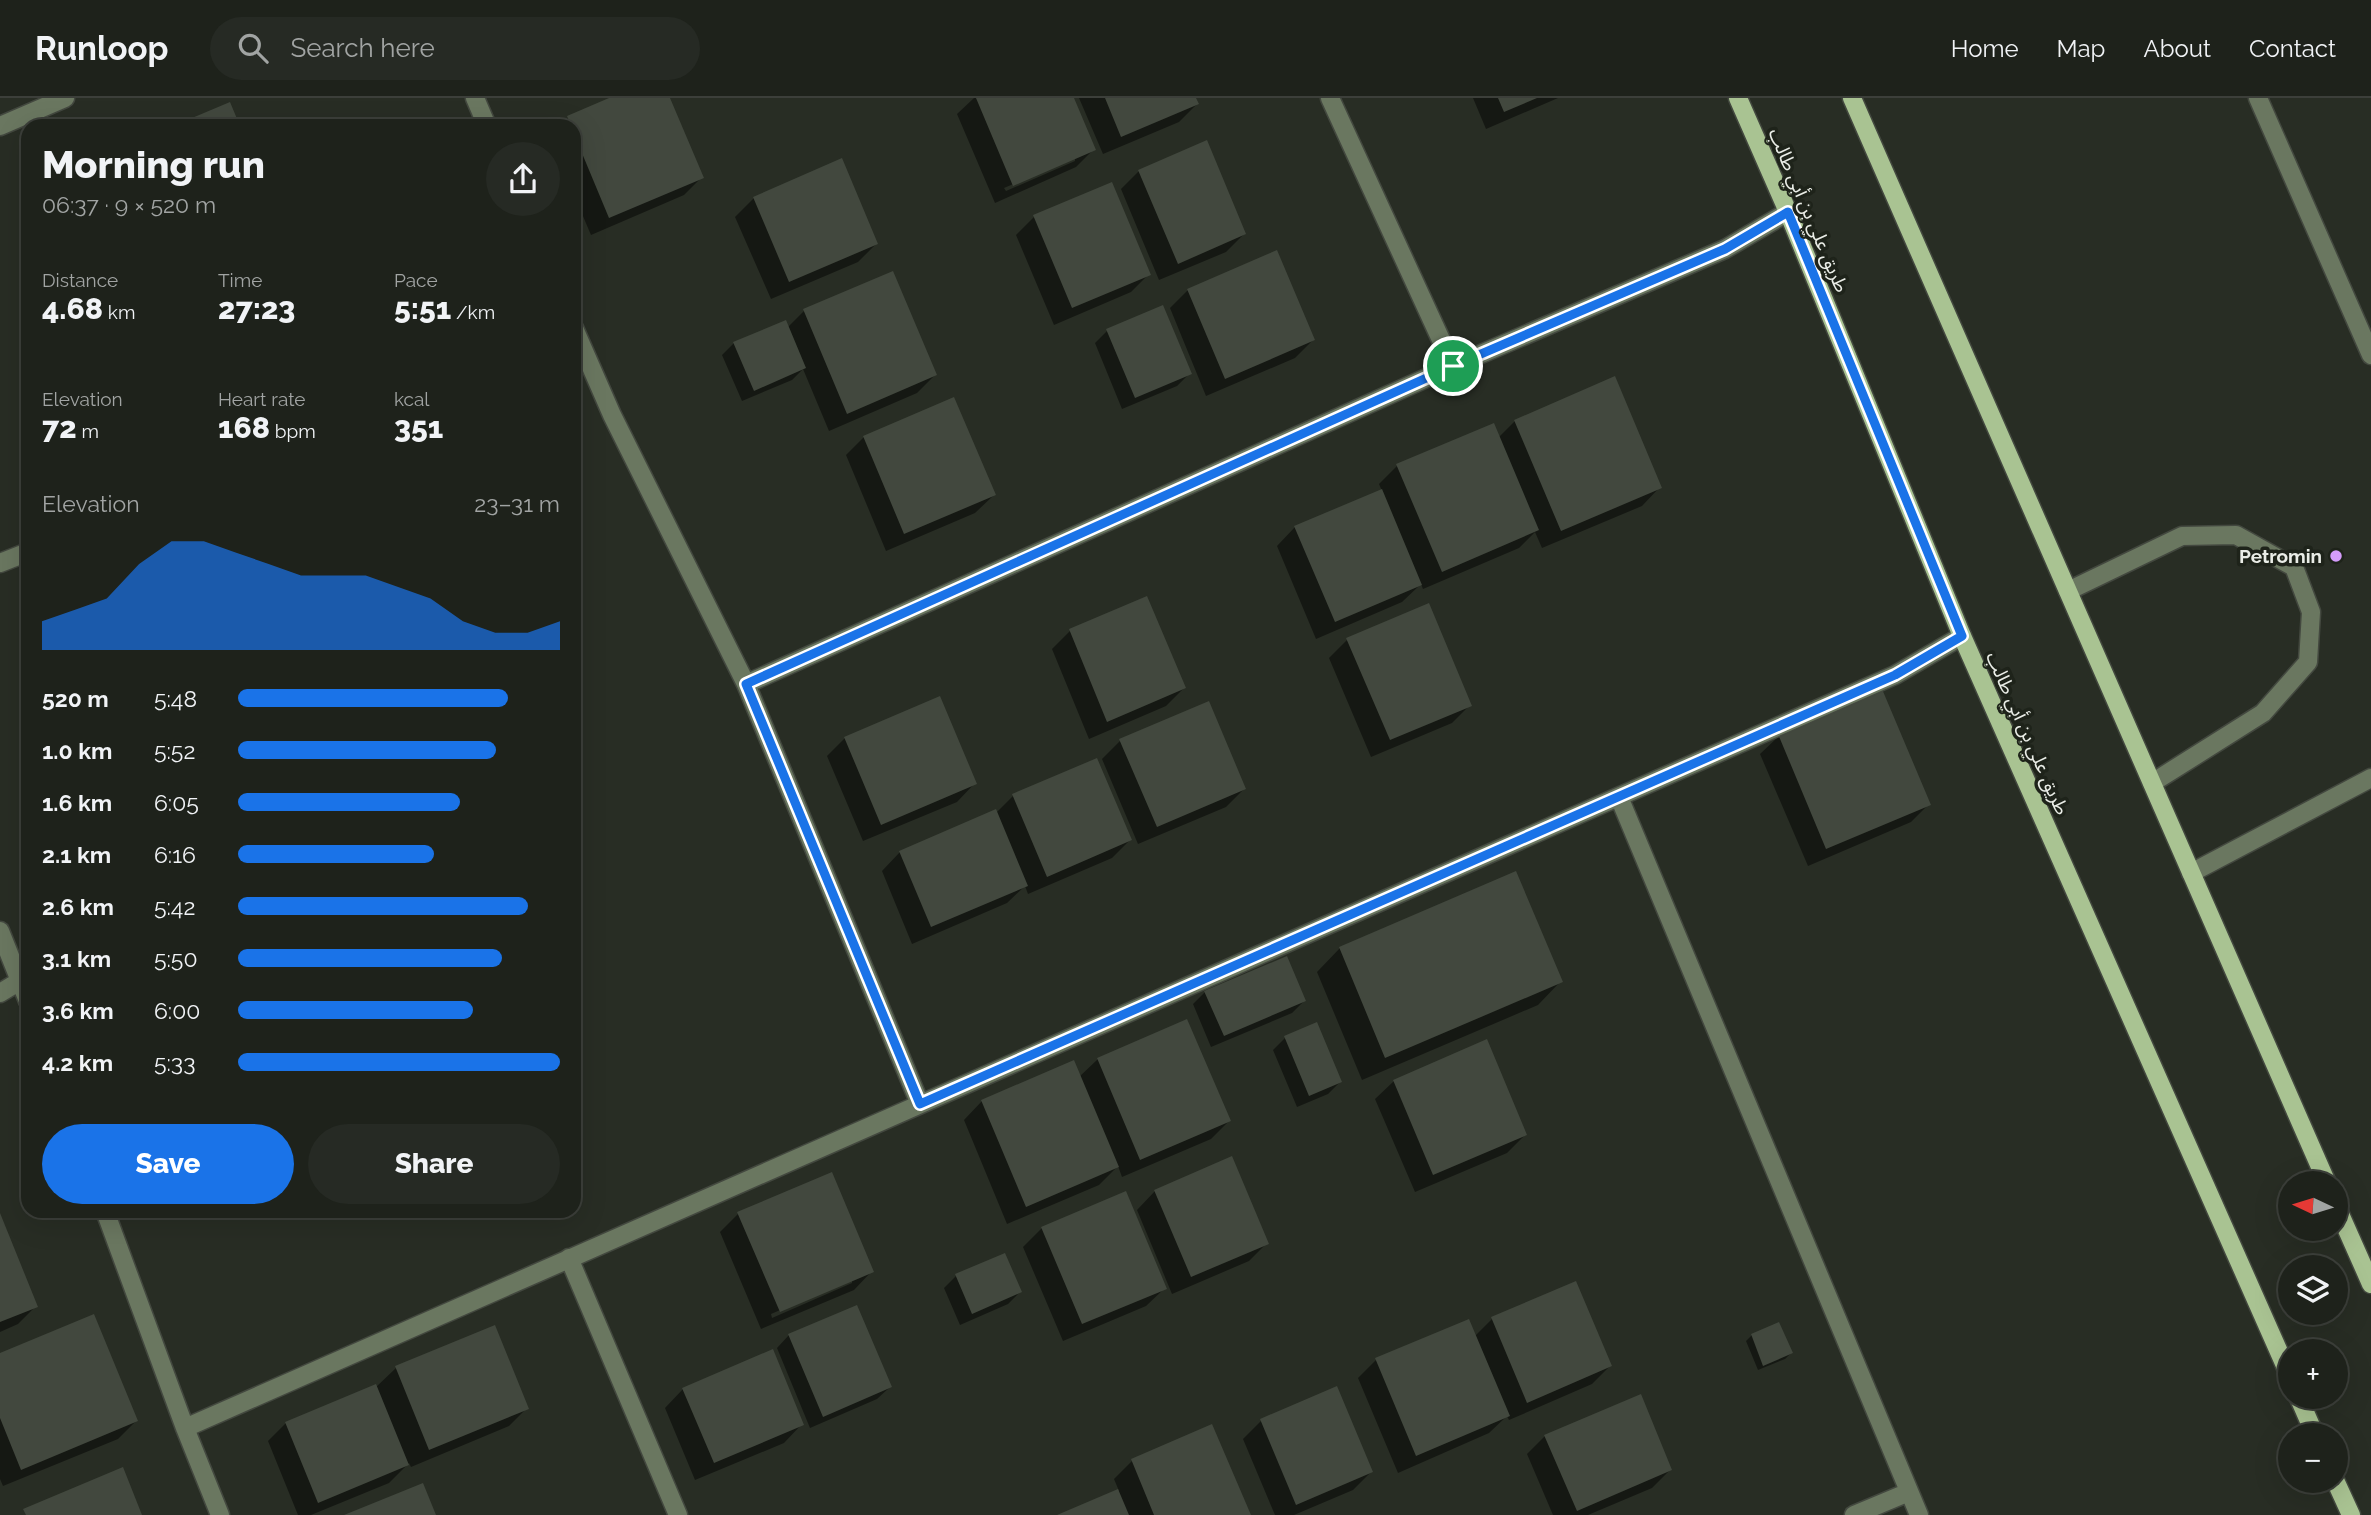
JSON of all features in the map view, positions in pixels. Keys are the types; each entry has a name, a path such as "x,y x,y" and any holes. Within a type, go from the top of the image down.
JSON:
{"main road":[{"name":"طريق علي بن أبي طالب","path":"1738,98 1788,212 1962,636 2278,1350"},
{"path":"1852,98 2322,1171"},
{"path":"2348,1228 2367,1264 2371,1284"},
{"path":"2341,1493 2351,1515"}],"street":[{"path":"475,98 484,119"},
{"path":"1330,98 1453,366"},
{"path":"2258,98 2371,355"},
{"path":"0,126 61,99"},
{"path":"746,684 1453,366 1725,249 1788,212"},
{"path":"581,344 612,415 746,684 920,1104"},
{"path":"2068,591 2182,536 2235,535 2294,567 2311,612 2308,662 2263,713 2152,783"},
{"path":"0,564 21,555"},
{"path":"185,1427 1895,675 1962,636"},
{"path":"2191,873 2371,778"},
{"path":"1619,797 1919,1515"},
{"path":"0,931 21,972"},
{"path":"0,993 21,980"},
{"path":"108,1218 220,1515"},
{"path":"569,1258 678,1515"},
{"path":"1854,1515 1909,1492"}],"building":[{"path":"609,98 670,98 704,178 609,218 581,151 581,119 568,119 567,116"},
{"path":"976,98 1074,98 1096,150 1013,186"},
{"path":"1105,98 1196,98 1199,104 1121,137"},
{"path":"1498,98 1537,98 1504,112"},
{"path":"230,102 237,119 190,119"},
{"path":"1207,140 1246,234 1178,264 1138,170"},
{"path":"842,158 878,244 789,282 753,197"},
{"path":"1112,182 1151,275 1072,308 1033,215"},
{"path":"1277,250 1315,340 1225,379 1187,289"},
{"path":"893,271 937,375 847,414 803,309"},
{"path":"1163,305 1192,374 1135,398 1106,329"},
{"path":"786,320 806,368 754,391 733,342"},
{"path":"1615,376 1662,488 1561,531 1514,420"},
{"path":"954,397 996,495 904,534 863,436"},
{"path":"1494,423 1539,530 1442,572 1396,464"},
{"path":"1382,489 1422,585 1335,622 1294,526"},
{"path":"1147,596 1186,688 1107,722 1069,629"},
{"path":"1429,603 1472,706 1390,740 1346,638"},
{"path":"1882,689 1931,805 1826,849 1778,734"},
{"path":"940,696 977,784 881,825 844,737"},
{"path":"1209,701 1246,789 1157,827 1119,739"},
{"path":"1097,758 1132,840 1047,877 1012,794"},
{"path":"996,809 1028,886 931,927 899,851"},
{"path":"1516,871 1563,982 1385,1058 1339,947"},
{"path":"1287,956 1306,1001 1224,1036 1204,991"},
{"path":"1187,1019 1231,1121 1140,1160 1097,1058"},
{"path":"1317,1022 1342,1082 1309,1096 1284,1036"},
{"path":"1487,1039 1527,1135 1433,1175 1393,1080"},
{"path":"1074,1060 1119,1167 1026,1207 981,1100"},
{"path":"1232,1156 1269,1244 1191,1277 1154,1190"},
{"path":"832,1172 874,1272 780,1312 737,1212"},
{"path":"1126,1191 1167,1289 1082,1324 1041,1227"},
{"path":"0,1213 38,1307 0,1322"},
{"path":"1005,1253 1022,1292 972,1314 955,1274"},
{"path":"1576,1281 1612,1366 1527,1403 1491,1317"},
{"path":"857,1305 892,1387 823,1417 788,1334"},
{"path":"94,1314 138,1421 21,1470 0,1418 0,1353"},
{"path":"1469,1319 1510,1416 1416,1456 1375,1358"},
{"path":"1779,1322 1793,1353 1763,1366 1751,1334"},
{"path":"495,1325 529,1409 429,1450 395,1366"},
{"path":"773,1349 804,1425 714,1463 682,1388"},
{"path":"376,1384 409,1465 318,1503 285,1422"},
{"path":"1337,1386 1373,1472 1296,1505 1260,1419"},
{"path":"1641,1394 1672,1470 1577,1511 1544,1435"},
{"path":"1212,1424 1251,1515 1154,1515 1131,1459"},
{"path":"123,1467 142,1515 26,1515 23,1509"},
{"path":"423,1483 436,1515 344,1515"},
{"path":"1118,1489 1129,1515 1057,1515"}],"place":[{"name":"Petromin","path":"2336,556"}],"route":[{"path":"1788,212 1962,636 1895,675 920,1104 746,684 1453,366 1725,249 1788,212"}]}
